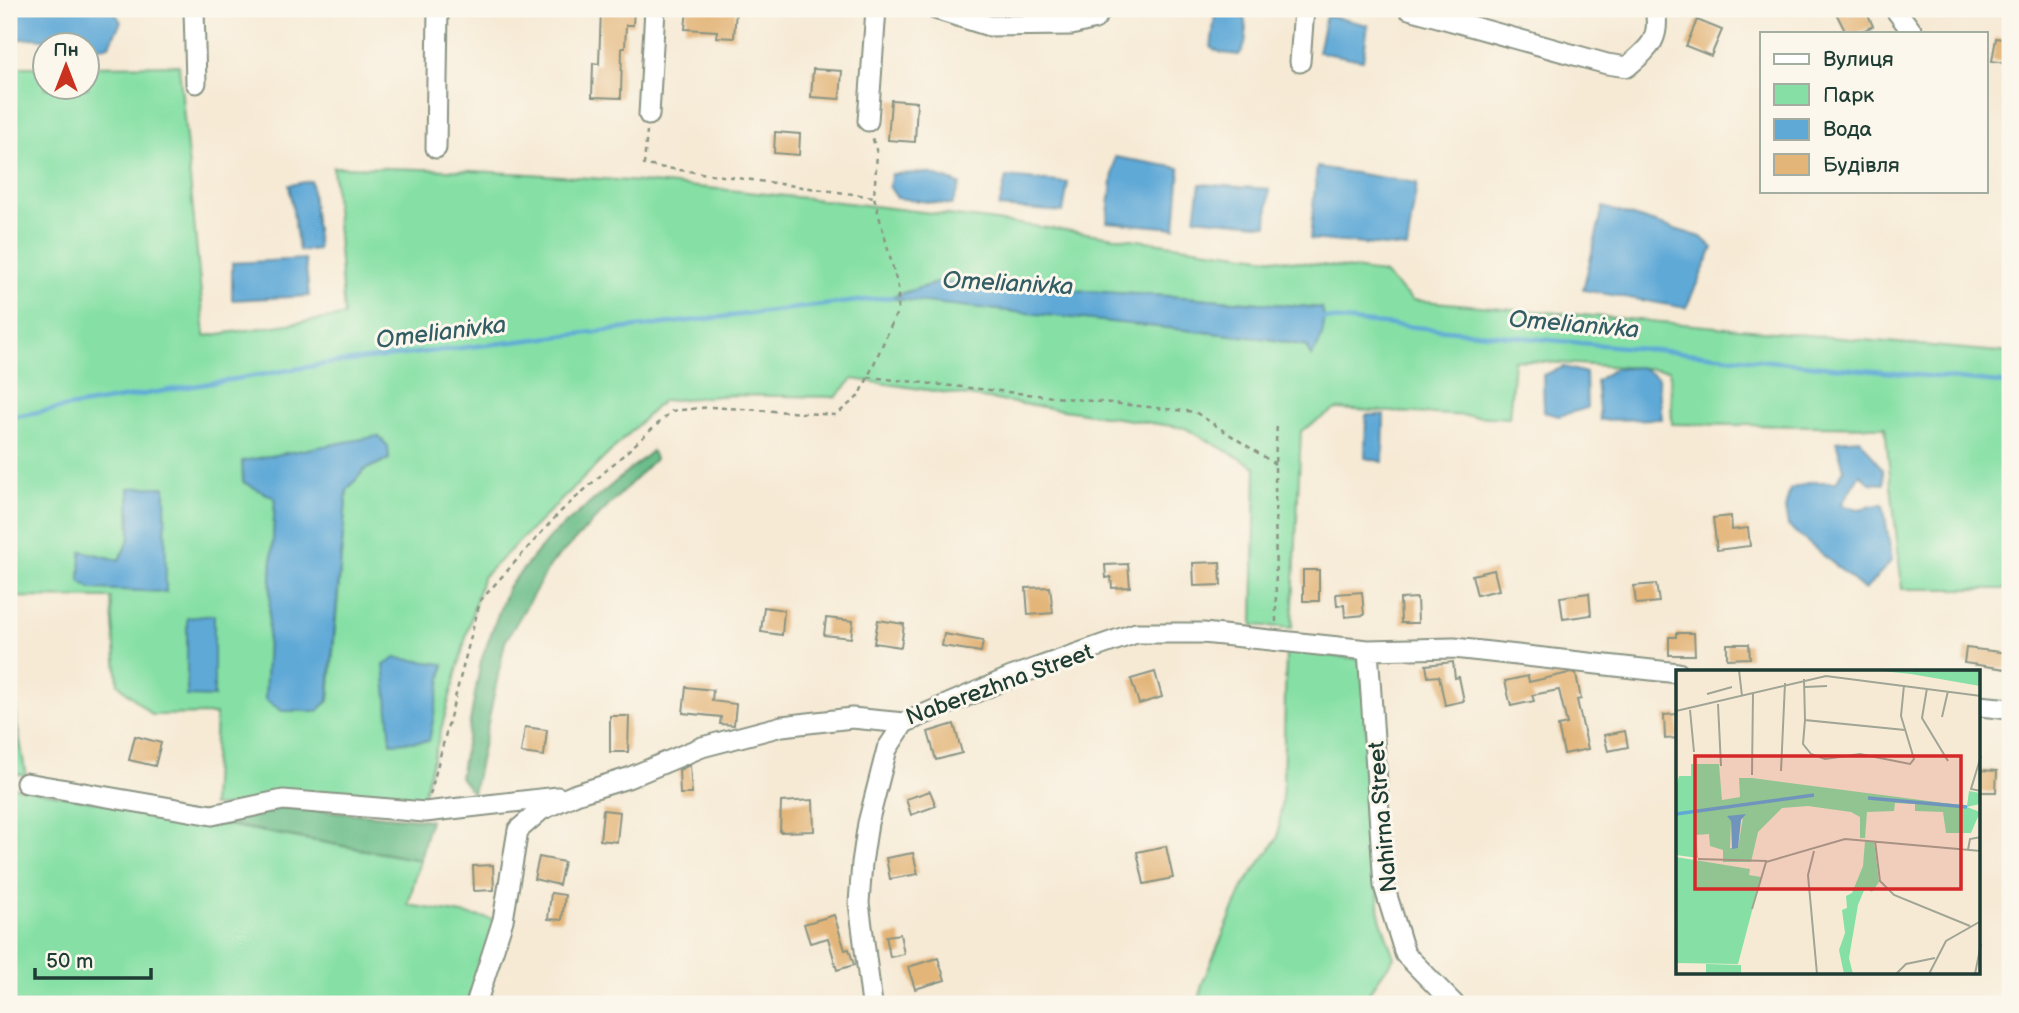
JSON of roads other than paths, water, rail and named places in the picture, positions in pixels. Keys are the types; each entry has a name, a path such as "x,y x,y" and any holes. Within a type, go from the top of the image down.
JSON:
{"street":[{"path":"194,9 196,83"},
{"path":"436,148 438,9"},
{"path":"649,115 655,9"},
{"path":"868,121 876,9"},
{"path":"935,9 989,26 1071,25 1095,19 1102,9"},
{"path":"1300,62 1304,9"},
{"path":"1409,9 1627,68 1649,47 1658,26 1655,9"},
{"path":"1895,9 1912,32"},
{"name":"Naberezhna Street","path":"476,1004 503,920 518,830 541,810 576,794 628,778 702,747 782,726 852,718 904,723 1011,677 1136,633 1203,633 1368,650 1454,648 1676,673"},
{"name":"Nahirna Street","path":"1368,650 1384,886 1405,954 1454,1004"},
{"path":"1980,706 2010,709"},
{"path":"872,1004 859,903 862,863 868,823 887,749 904,723"},
{"path":"26,783 212,814 282,800 425,812 576,794"}],"water":[{"path":"9,9 113,9 121,22 109,45 102,47 102,32 32,32 32,38 9,40"},
{"path":"1221,9 1243,11 1246,39 1239,55 1222,53 1211,48 1215,14"},
{"path":"1326,15 1368,25 1363,60 1318,52"},
{"path":"1115,157 1180,168 1175,228 1107,222"},
{"path":"1317,167 1417,183 1407,248 1310,239"},
{"path":"928,173 960,184 952,205 897,198 889,186 892,174"},
{"path":"1006,177 1068,183 1063,212 999,207"},
{"path":"311,181 318,249 299,251 289,185"},
{"path":"1200,184 1269,189 1267,225 1195,218"},
{"path":"1603,207 1701,237 1713,248 1686,308 1583,290"},
{"path":"305,259 309,296 232,300 232,263"},
{"path":"940,282 1322,308 1324,327 1321,340 1311,356 1306,346 1268,339 887,298"},
{"path":"1564,367 1586,373 1587,408 1559,416 1544,412 1543,375"},
{"path":"1640,367 1658,377 1662,419 1600,420 1596,381 1614,369"},
{"path":"1366,415 1384,415 1383,462 1365,458"},
{"path":"378,436 388,446 389,459 364,470 347,490 328,701 318,711 282,711 265,699 275,498 243,482 242,461"},
{"path":"1860,439 1883,470 1884,484 1870,483 1860,474 1841,505 1858,509 1883,504 1892,560 1865,590 1788,526 1785,509 1790,489 1811,482 1836,482 1844,469 1836,441"},
{"path":"165,487 166,592 92,589 80,581 81,551 119,560 130,538 129,488"},
{"path":"214,615 214,697 187,696 187,618"},
{"path":"396,658 444,664 429,741 391,743 384,665"}],"waterway":[{"name":"Omelianivka","path":"9,417 325,364 892,297"},
{"name":"Omelianivka","path":"1320,318 2010,384"}]}
